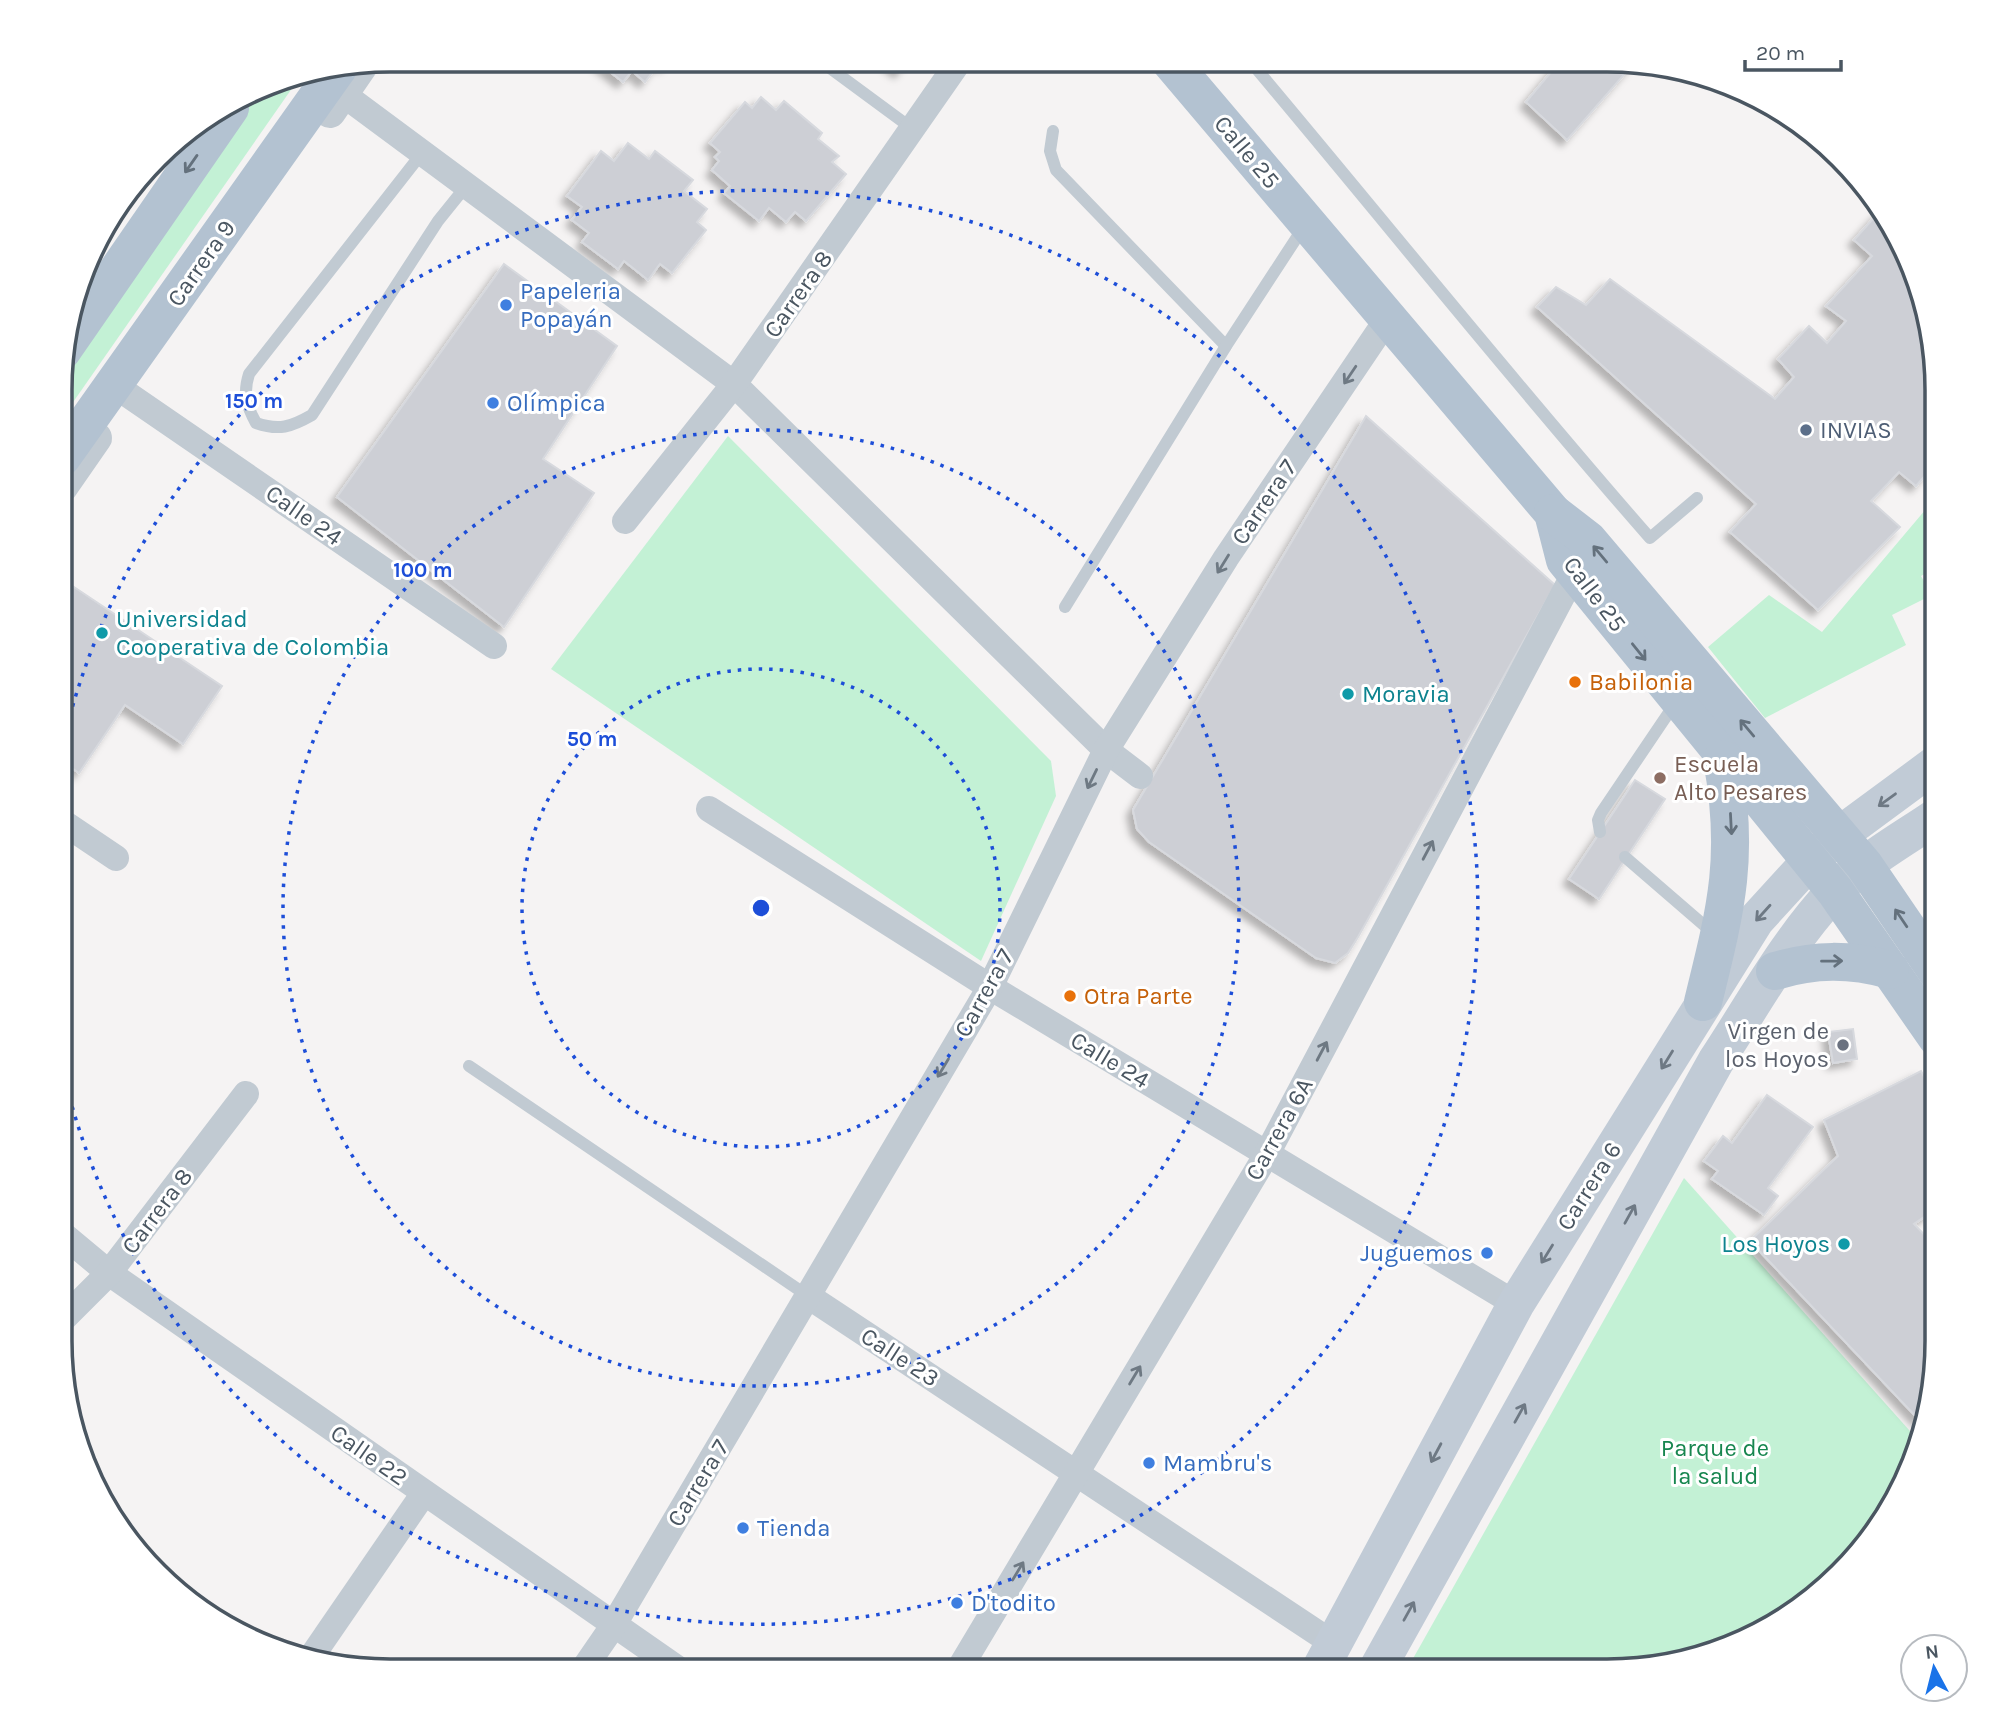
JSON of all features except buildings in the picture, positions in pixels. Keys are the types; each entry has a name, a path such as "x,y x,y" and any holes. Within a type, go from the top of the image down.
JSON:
{"main road":[{"name":"Calle 25","path":"1179,72 1553,513 1565,560 1722,757 1835,891 1925,1021"},
{"name":"Carrera 9","path":"72,446 121,390 337,81"},
{"path":"78,328 222,119"},
{"path":"1553,513 1588,540 1864,865 1925,954"},
{"path":"1703,1002 1729,893 1732,848 1730,802 1722,757"},
{"name":"Carrera 6","path":"1327,1657 1516,1304 1756,920 1808,862 1838,836 1925,772"},
{"name":"Carrera 6","path":"1383,1659 1716,1061 1775,971 1835,891 1864,865 1925,824"},
{"path":"1775,971 1832,961 1868,964 1890,970"}],"street":[{"name":"Carrera 8","path":"625,521 734,384 952,72"},
{"path":"337,81 422,153 734,384 1106,750 1140,776"},
{"name":"Carrera 7","path":"590,1659 613,1626 990,987 1106,750 1226,558 1388,318"},
{"path":"72,470 121,390"},
{"name":"Calle 24","path":"121,390 494,646"},
{"name":"Carrera 6A","path":"965,1659 1267,1154 1575,572"},
{"name":"Calle 24","path":"709,809 990,987 1516,1304"},
{"path":"72,828 116,858"},
{"name":"Carrera 8","path":"72,1310 109,1273 246,1094"},
{"name":"Calle 22","path":"72,1242 109,1273 663,1659"},
{"name":"Calle 23","path":"808,1296 1076,1473 1327,1657"},
{"path":"316,1650 424,1493"}],"lane":[{"path":"835,72 914,130"},
{"path":"1259,72 1407,247 1525,395 1650,538 1697,498"},
{"path":"1053,131 1050,151 1056,170 1226,346"},
{"path":"422,153 249,373 244,390 247,407 256,423 275,429 293,426 312,415 438,222 467,185"},
{"path":"1065,607 1226,346 1307,222"},
{"path":"1600,832 1598,820 1601,813 1677,700"},
{"path":"1625,858 1719,938"},
{"name":"Calle 23","path":"469,1066 808,1296"}],"green space":[{"path":"293,87 72,404 74,352 250,103"},
{"path":"728,436 1051,761 1056,796 981,961 551,669"},
{"path":"1925,510 1925,574 1921,576 1925,583 1925,598 1892,615 1906,645 1765,718 1708,647 1769,595 1822,632"},
{"name":"Parque de la salud","path":"1684,1178 1911,1433 1893,1482 1883,1500 1860,1535 1832,1566 1801,1594 1748,1627 1710,1642 1670,1653 1629,1659 1413,1659"}],"place":[{"name":"Papeleria Popayán","path":"506,305"},
{"name":"Olímpica","path":"493,403"},
{"name":"INVIAS","path":"1806,430"},
{"name":"Universidad Cooperativa de Colombia","path":"102,633"},
{"name":"Babilonia","path":"1575,682"},
{"name":"Moravia","path":"1348,694"},
{"name":"Escuela Alto Pesares","path":"1660,778"},
{"name":"Otra Parte","path":"1070,996"},
{"name":"Virgen de los Hoyos","path":"1843,1045"},
{"name":"Los Hoyos","path":"1844,1244"},
{"name":"Juguemos","path":"1487,1253"},
{"name":"Mambru's","path":"1149,1463"},
{"name":"Tienda","path":"743,1528"},
{"name":"D'todito","path":"957,1603"}]}
